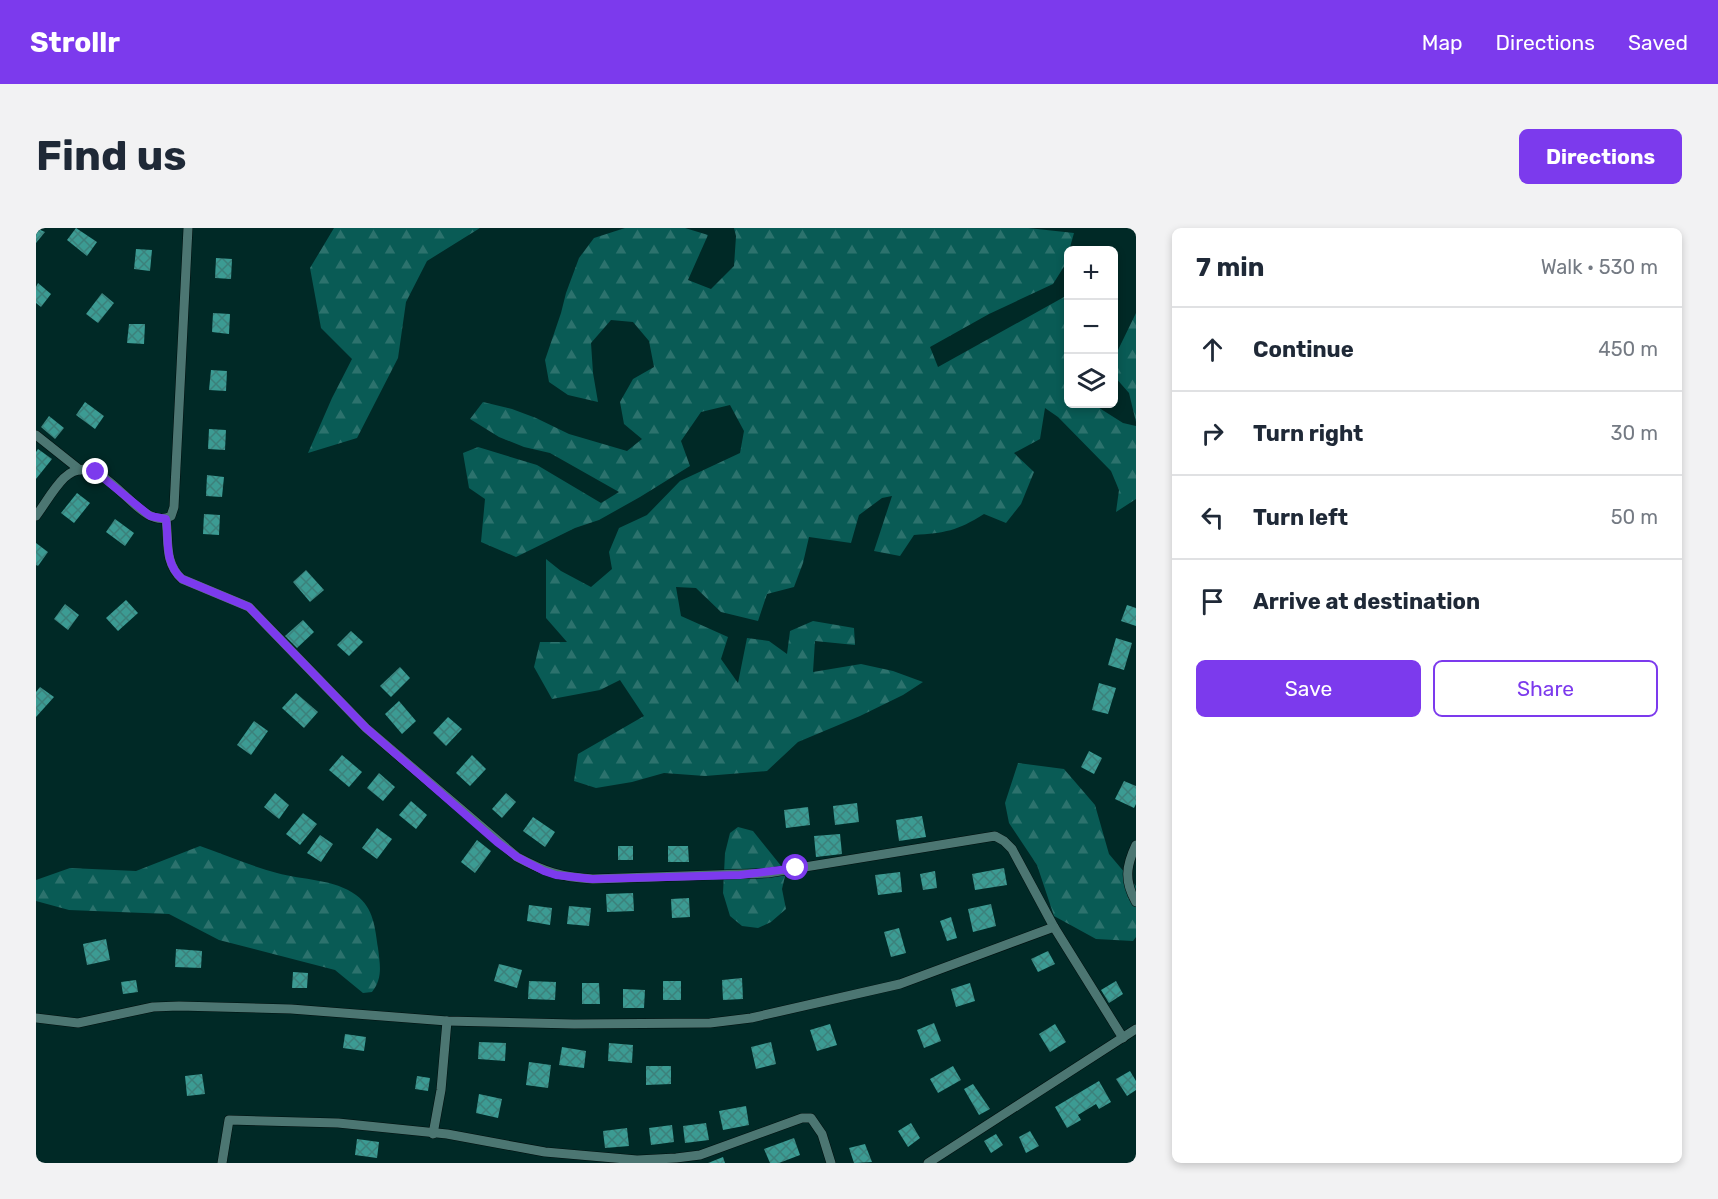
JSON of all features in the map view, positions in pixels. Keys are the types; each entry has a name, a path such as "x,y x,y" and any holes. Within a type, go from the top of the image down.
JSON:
{"street":[{"path":"36,435 80,470 96,472 150,516 166,519 171,516 174,507 188,228"},
{"path":"36,516 65,477 80,470"},
{"path":"166,519 168,554 175,572 182,579 249,607 366,728 517,857 556,875 592,879 768,873 995,836 1012,849 1054,927 1123,1038"},
{"path":"1136,845 1127,869 1129,888 1136,902"},
{"path":"36,1018 78,1023 153,1007 179,1006 291,1009 447,1021 700,1024 743,1020 900,984 1054,927"},
{"path":"433,1134 441,1090 447,1021"},
{"path":"928,1163 1136,1029"},
{"path":"222,1163 229,1120 338,1123 447,1134 545,1152 593,1158 657,1159 700,1155 802,1118 811,1118 822,1134 831,1163"}],"green space":[{"path":"334,228 480,228 427,261 406,302 398,358 357,438 308,453 352,359 321,328 310,268"},
{"path":"625,228 685,228 708,235 688,280 711,289 734,266 736,236 734,228 1028,228 1074,233 1070,246 1064,246 1064,267 1053,284 989,314 930,347 938,367 1064,297 1064,408 1099,408 1123,423 1136,426 1136,499 1116,512 1119,490 1111,471 1058,417 1045,408 1040,439 1014,453 1034,472 1021,504 1006,523 984,514 950,530 914,535 900,556 874,551 892,496 882,498 859,515 851,543 809,537 794,587 767,594 758,621 721,612 696,588 676,587 681,616 728,637 721,659 738,683 747,638 769,641 787,654 790,631 813,621 854,628 855,645 815,641 813,672 861,664 893,671 923,682 903,695 860,716 798,742 767,771 705,776 664,773 632,782 596,788 574,781 578,754 644,716 620,680 600,690 552,699 534,667 540,642 567,642 546,618 546,559 561,571 591,587 612,569 609,552 619,528 647,515 680,481 740,453 744,431 730,405 701,412 681,441 690,466 640,497 599,520 575,528 516,557 481,542 485,499 469,488 463,453 478,447 537,465 601,503 619,492 550,453 524,447 499,437 470,419 483,402 512,409 569,434 627,451 642,439 624,424 620,402 633,379 654,367 649,341 633,322 611,320 591,343 598,402 568,395 549,382 545,360 579,258 594,238"},
{"path":"1136,313 1136,422 1129,393 1118,381 1118,350"},
{"path":"1018,763 1064,769 1095,805 1109,854 1136,886 1136,937 1133,941 1096,939 1054,916 1037,865 1009,823 1005,803"},
{"path":"738,827 753,831 786,872 782,889 786,909 771,922 758,928 742,926 730,916 723,893 725,853 730,833"},
{"path":"200,846 267,870 338,886 362,900 373,919 379,960 378,982 372,992 363,993 335,970 219,940 169,914 69,910 36,901 36,880 70,868 136,871"}],"building":[{"path":"36,228 45,232 36,243"},
{"path":"76,228 97,242 87,256 67,240"},
{"path":"136,249 152,250 150,271 134,269"},
{"path":"216,258 232,259 231,279 215,278"},
{"path":"38,283 51,294 41,307 36,303"},
{"path":"102,293 114,303 98,323 86,314"},
{"path":"213,313 230,314 229,334 212,332"},
{"path":"129,324 145,324 144,344 127,343"},
{"path":"211,370 227,371 226,391 209,390"},
{"path":"85,402 104,416 95,429 76,415"},
{"path":"49,416 64,428 55,439 41,427"},
{"path":"209,429 226,430 225,450 208,449"},
{"path":"38,449 52,459 36,479 36,452"},
{"path":"207,475 224,477 222,497 206,496"},
{"path":"77,493 90,503 74,523 61,513"},
{"path":"204,514 220,515 219,535 203,534"},
{"path":"115,519 134,533 125,546 106,532"},
{"path":"36,543 48,552 38,566 36,565"},
{"path":"306,570 324,590 310,602 293,582"},
{"path":"126,600 138,613 118,631 106,618"},
{"path":"65,604 79,615 68,630 54,619"},
{"path":"1127,605 1136,608 1136,626 1121,621"},
{"path":"303,620 314,632 297,648 285,636"},
{"path":"351,631 363,642 349,656 337,645"},
{"path":"1116,638 1132,643 1124,670 1108,665"},
{"path":"400,667 410,678 391,697 380,686"},
{"path":"1099,683 1116,688 1108,714 1092,710"},
{"path":"40,687 54,697 36,717 36,692"},
{"path":"296,693 318,712 304,728 282,708"},
{"path":"399,701 416,721 402,734 385,714"},
{"path":"448,717 462,729 446,746 433,733"},
{"path":"254,721 268,731 251,755 237,745"},
{"path":"1089,751 1102,758 1094,774 1081,767"},
{"path":"342,755 362,772 349,787 329,770"},
{"path":"472,755 486,769 470,786 456,773"},
{"path":"379,773 395,787 383,801 367,788"},
{"path":"1124,781 1136,786 1134,808 1115,799"},
{"path":"275,793 289,805 279,819 264,807"},
{"path":"506,793 516,802 502,818 492,809"},
{"path":"411,801 427,815 416,829 399,815"},
{"path":"857,803 859,822 835,825 833,806"},
{"path":"808,807 810,825 786,828 784,810"},
{"path":"303,813 317,824 300,845 286,834"},
{"path":"922,816 926,837 899,841 896,820"},
{"path":"533,817 555,832 545,847 523,831"},
{"path":"377,828 392,839 377,859 362,848"},
{"path":"840,834 842,854 816,857 814,836"},
{"path":"320,835 333,844 321,862 307,853"},
{"path":"477,840 491,851 475,873 461,862"},
{"path":"618,846 633,846 633,860 618,860"},
{"path":"668,846 688,846 689,862 668,862"},
{"path":"1004,868 1007,885 975,890 972,874"},
{"path":"935,871 937,888 923,890 920,874"},
{"path":"900,872 902,892 878,895 875,875"},
{"path":"633,893 634,911 607,912 606,894"},
{"path":"689,898 690,917 672,918 671,899"},
{"path":"991,904 996,926 973,932 968,909"},
{"path":"529,905 552,908 550,925 527,921"},
{"path":"569,906 591,908 589,926 567,924"},
{"path":"951,917 957,938 947,941 940,921"},
{"path":"899,928 906,953 891,957 884,932"},
{"path":"106,939 110,960 87,965 83,944"},
{"path":"176,949 202,951 201,968 175,967"},
{"path":"1048,951 1055,964 1038,972 1031,959"},
{"path":"499,964 522,970 517,988 494,981"},
{"path":"293,972 308,973 307,988 292,988"},
{"path":"742,978 743,999 723,1000 722,980"},
{"path":"136,980 138,992 123,994 121,982"},
{"path":"529,981 556,982 555,1000 528,999"},
{"path":"663,981 681,981 681,1000 663,1000"},
{"path":"1116,981 1123,994 1109,1003 1101,990"},
{"path":"582,983 599,983 600,1004 582,1004"},
{"path":"970,983 975,1001 956,1007 951,989"},
{"path":"623,989 645,990 644,1008 623,1008"},
{"path":"934,1023 941,1041 924,1048 917,1030"},
{"path":"830,1024 837,1045 817,1051 810,1030"},
{"path":"1055,1024 1066,1042 1050,1052 1039,1034"},
{"path":"345,1034 366,1037 364,1051 343,1048"},
{"path":"479,1042 506,1043 505,1061 478,1059"},
{"path":"771,1042 776,1064 756,1069 751,1047"},
{"path":"609,1043 633,1045 632,1063 608,1061"},
{"path":"562,1047 586,1051 584,1068 559,1065"},
{"path":"529,1062 551,1065 548,1088 526,1085"},
{"path":"646,1066 671,1066 671,1084 646,1085"},
{"path":"953,1066 961,1080 938,1093 930,1079"},
{"path":"1130,1071 1136,1081 1136,1090 1127,1096 1116,1079"},
{"path":"202,1074 205,1094 187,1096 185,1076"},
{"path":"417,1076 430,1078 428,1091 415,1089"},
{"path":"1099,1081 1111,1102 1099,1109 1096,1104 1078,1115 1081,1120 1067,1128 1055,1107"},
{"path":"973,1084 990,1109 979,1115 964,1089"},
{"path":"479,1094 502,1099 498,1118 476,1113"},
{"path":"746,1106 749,1125 723,1130 719,1111"},
{"path":"706,1123 709,1140 685,1143 683,1126"},
{"path":"911,1123 920,1138 908,1147 898,1131"},
{"path":"672,1125 674,1142 651,1145 649,1128"},
{"path":"627,1128 629,1146 605,1148 603,1131"},
{"path":"1030,1131 1039,1146 1026,1153 1019,1137"},
{"path":"996,1134 1003,1145 991,1153 984,1141"},
{"path":"794,1138 800,1155 779,1163 770,1163 764,1149"},
{"path":"357,1139 379,1142 377,1158 355,1155"},
{"path":"865,1144 872,1162 854,1163 849,1148"},
{"path":"723,1157 725,1163 708,1163"}],"route":[{"path":"96,472 150,516 166,519 170,563 182,579 249,607 366,728 517,857 556,875 592,879 740,875 796,868"}]}
